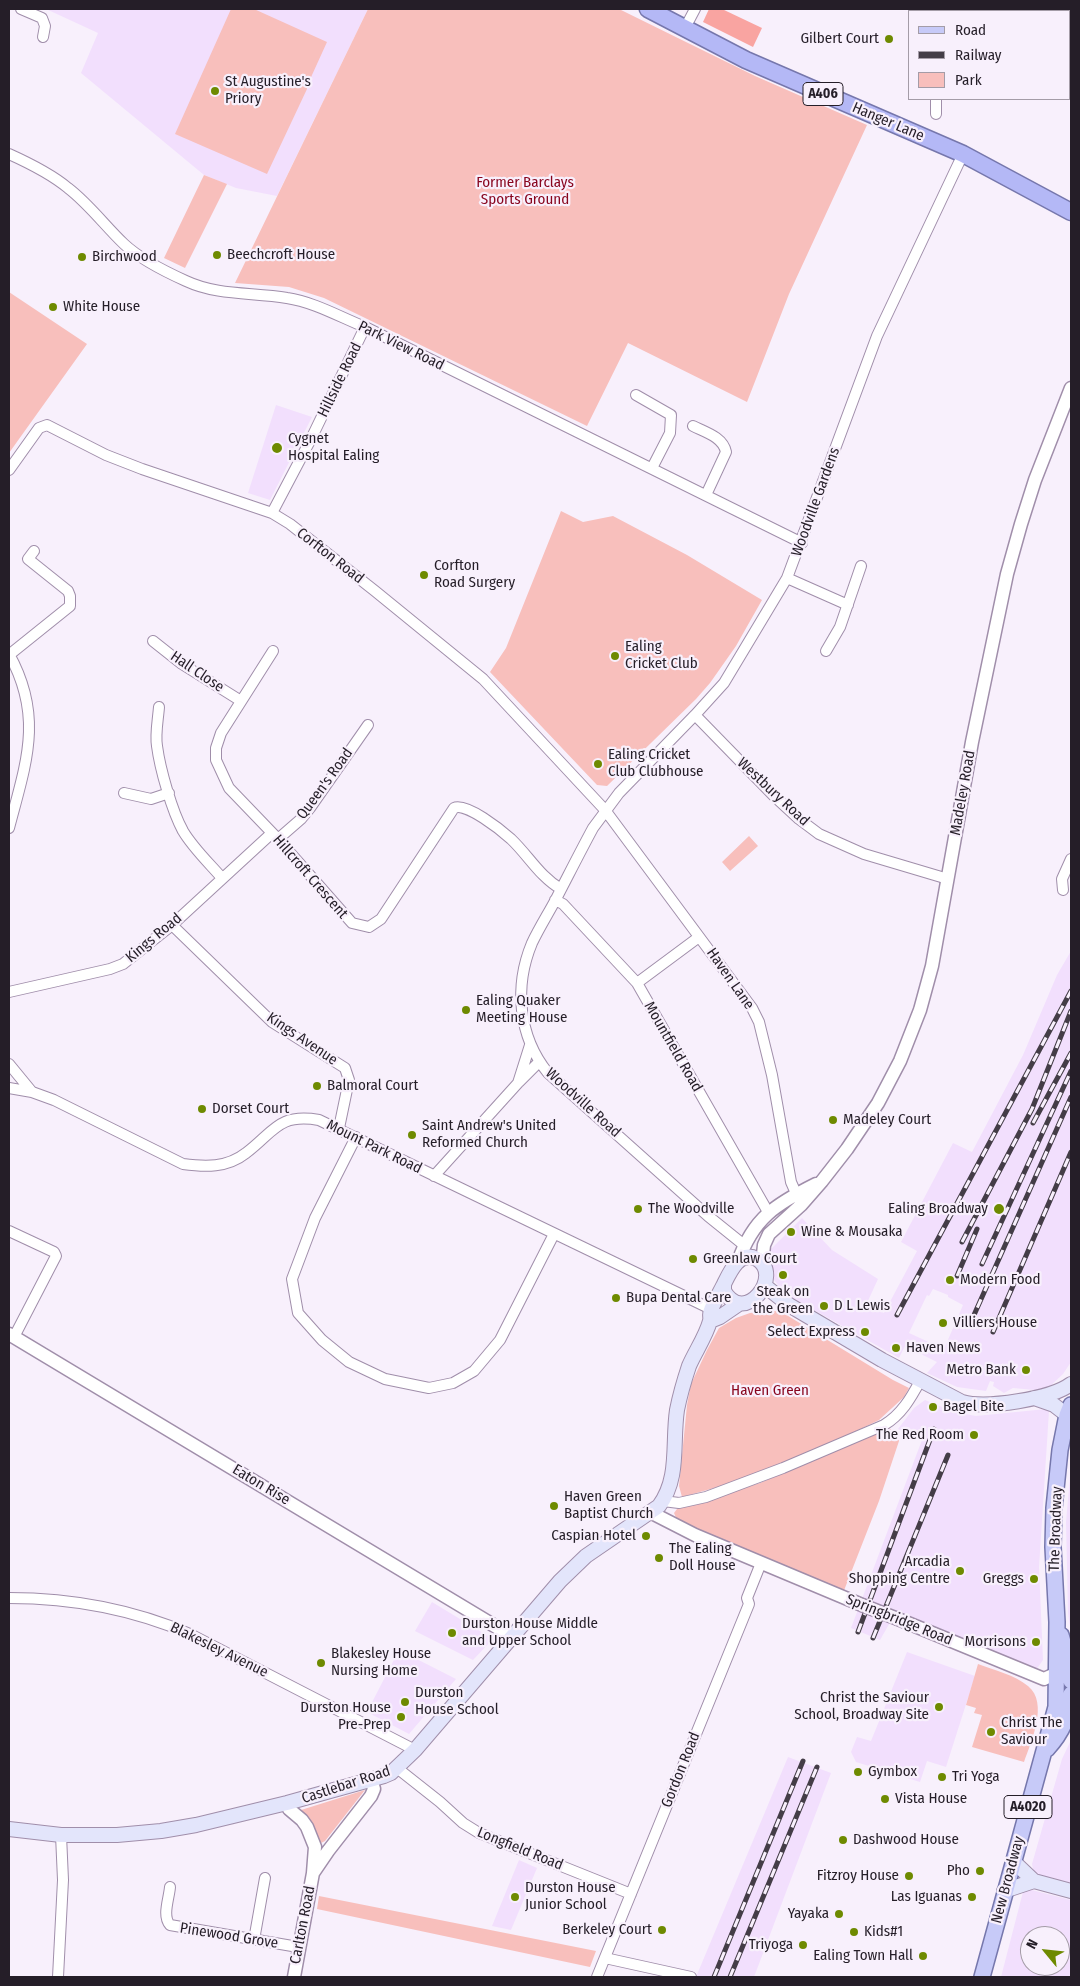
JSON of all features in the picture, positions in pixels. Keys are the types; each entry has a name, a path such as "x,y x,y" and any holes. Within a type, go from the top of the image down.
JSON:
{"highway":[{"name":"Hanger Lane","path":"648,9 746,60 963,154 1071,212"}],"main road":[{"path":"663,1501 670,1489 674,1468 677,1412 682,1389 710,1315 724,1285 738,1262 743,1258 754,1258 762,1264 766,1272 765,1286 753,1299 739,1304 720,1317 710,1315"},
{"path":"724,1285 726,1295 732,1301 739,1304"},
{"path":"765,1286 789,1305 882,1360 953,1398 972,1405 992,1405 1034,1398 1071,1384"},
{"name":"The Broadway","path":"1034,1398 1069,1410 1060,1450 1054,1517 1057,1674"},
{"name":"Castlebar Road","path":"9,1829 60,1835 117,1835 162,1831 287,1803 391,1773 415,1750 560,1581 586,1556 659,1506 663,1501"},
{"name":"The Broadway","path":"1057,1622 1069,1661 1071,1681"},
{"name":"New Broadway","path":"982,1977 1004,1891 1052,1723 1057,1692 1057,1674"},
{"path":"1052,1723 1058,1712 1071,1701"},
{"name":"New Broadway","path":"1044,1749 1058,1737 1066,1721 1071,1701"},
{"path":"1013,1861 1034,1881 1071,1891"},
{"path":"1004,1891 1034,1881"}],"street":[{"path":"22,9 42,18 45,26 42,36"},
{"path":"685,28 695,9"},
{"path":"936,100 936,114"},
{"name":"Park View Road","path":"9,154 32,164 69,188 125,245 150,262 187,282 225,293 288,298 320,308 365,327 802,543"},
{"name":"Woodville Gardens","path":"605,810 724,683 787,578 802,543 875,342 963,154"},
{"name":"Hillside Road","path":"272,513 311,439 365,327"},
{"name":"Madeley Road","path":"762,1264 766,1238 799,1199 822,1181 847,1149 878,1103 900,1061 920,1010 932,966 972,742 1007,574 1054,428 1071,388"},
{"path":"636,395 670,415 670,433 652,468"},
{"name":"Corfton Road","path":"9,470 39,428 46,425 106,455 272,513 290,524 483,679 605,810"},
{"path":"693,426 719,440 725,446 726,455 706,495"},
{"path":"9,828 29,748 30,722 28,701 21,680 9,655 70,606 68,591 28,558 34,551"},
{"path":"826,651 840,627 862,566"},
{"path":"787,578 848,604"},
{"name":"Hall Close","path":"153,641 182,664 241,700"},
{"name":"Hillcroft Crescent","path":"273,651 221,733 216,748 216,760 229,788 275,836 352,923 369,927 381,919 438,831 454,808 458,806 474,812 510,838 537,868 561,889"},
{"path":"159,708 157,745 169,793 183,831 222,878"},
{"name":"Westbury Road","path":"695,715 773,795 819,834 864,854 948,879"},
{"name":"Queen's Road","path":"275,836 301,819 368,724"},
{"path":"124,792 151,799 169,793"},
{"name":"Woodville Road","path":"605,810 593,828 532,944 520,989 521,1010 530,1045 539,1062 548,1072 708,1216 744,1245"},
{"name":"Haven Lane","path":"605,810 742,993 759,1022 772,1075 791,1182 799,1199"},
{"name":"Kings Road","path":"9,992 110,969 124,964 172,924 222,878 275,836"},
{"path":"1063,890 1062,879 1071,859"},
{"name":"Mountfield Road","path":"555,900 563,904 637,983 768,1212"},
{"name":"Kings Avenue","path":"172,924 272,1022 345,1068 350,1080 339,1128"},
{"path":"637,983 699,937"},
{"path":"518,1083 530,1045"},
{"path":"434,1176 539,1062"},
{"path":"9,1067 32,1092"},
{"name":"Mount Park Road","path":"9,1088 32,1092 54,1100 183,1164 204,1167 224,1164 245,1154 270,1130 291,1119 304,1117 319,1120 339,1128 554,1234 710,1315"},
{"path":"356,1137 315,1218 292,1279 298,1313 322,1340 349,1362 385,1379 429,1388 453,1383 474,1371 500,1340 554,1234"},
{"name":"Madeley Road","path":"738,1262 744,1245 768,1212 799,1199"},
{"path":"9,1230 54,1252 56,1256 12,1335"},
{"name":"Eaton Rise","path":"12,1335 512,1637"},
{"path":"663,1501 679,1503 706,1497 790,1465 884,1425 896,1416 920,1381"},
{"path":"650,1512 678,1527 761,1563"},
{"name":"Gordon Road","path":"598,1977 749,1604 747,1598 761,1563"},
{"name":"Springbridge Road","path":"761,1563 1044,1679 1057,1674"},
{"name":"Blakesley Avenue","path":"9,1598 45,1598 117,1609 166,1623 258,1668 415,1750"},
{"path":"1057,1674 1069,1661"},
{"path":"1037,1676 1049,1694 1050,1720 1044,1749"},
{"name":"Longfield Road","path":"397,1768 463,1823 479,1833 631,1894"},
{"name":"Carlton Road","path":"313,1872 371,1796 374,1789 371,1779"},
{"name":"Carlton Road","path":"287,1803 289,1809 302,1820 314,1847 313,1872 294,1977"},
{"path":"58,1977 63,1880 60,1835"},
{"path":"314,1847 328,1851"},
{"path":"254,1940 265,1878"},
{"name":"Pinewood Grove","path":"170,1888 166,1922 170,1925 298,1947"},
{"path":"606,1958 691,1977"}],"shaded area":[{"name":"St Augustine's Priory","path":"46,9 368,9 277,196 236,188 204,175 81,73 98,33"},
{"path":"709,9 722,9 762,28 753,47 703,22"},
{"path":"276,405 312,417 270,500 248,493"},
{"path":"1071,951 1071,1362 1063,1374 1045,1391 1013,1388 1004,1393 993,1386 994,1382 990,1381 986,1391 957,1387 927,1373 937,1362 905,1346 899,1358 784,1293 771,1276 769,1251 802,1218 832,1250 878,1279 867,1303 884,1313 917,1251 901,1242 953,1143 972,1152 1023,1055 1057,975","holes":["933,1289 948,1295 948,1297 963,1305 944,1349 909,1333 927,1295 929,1296"]},
{"path":"925,1400 954,1412 976,1416 1046,1409 1049,1411 1039,1567 1043,1660 1036,1670 896,1612 880,1640 851,1628 922,1440 898,1429 914,1408"},
{"path":"1071,1465 1071,1633 1068,1613 1066,1522"},
{"name":"Durston House School","path":"432,1602 493,1639 473,1660 415,1631"},
{"name":"Durston House School","path":"399,1650 456,1679 409,1734 367,1712"},
{"path":"907,1652 975,1676 946,1767 927,1761 920,1782 856,1762 851,1752 857,1737 871,1741"},
{"path":"1071,1740 1071,1884 1034,1874 1032,1864 1062,1759"},
{"path":"788,1757 831,1773 754,1977 696,1977"},
{"name":"Durston House Junior School","path":"519,1860 537,1868 511,1930 492,1926"},
{"path":"1024,1888 1071,1900 1071,1977 1001,1977"}],"green space":[{"path":"231,9 254,9 327,42 267,174 175,134"},
{"name":"Former Barclays Sports Ground","path":"368,9 619,9 755,76 867,125 789,294 747,402 628,343 587,426 324,298 289,287 235,283"},
{"path":"204,175 227,184 185,268 164,258"},
{"path":"9,292 87,344 9,453"},
{"name":"Ealing Cricket Club","path":"561,511 583,522 613,516 687,555 762,600 736,646 710,683 607,786 597,785 490,672 506,648"},
{"path":"749,836 758,846 730,871 722,862"},
{"name":"Haven Green","path":"780,1311 909,1388 904,1397 879,1420 822,1448 757,1476 682,1497 679,1486 687,1405 691,1384 719,1328 736,1318 750,1313"},
{"path":"889,1428 898,1436 899,1441 879,1501 843,1593 678,1522 674,1513 677,1509 760,1483"},
{"path":"978,1664 1017,1679 1028,1686 1034,1693 1038,1712 1034,1734 1024,1762 972,1747 982,1715 974,1713 976,1708 966,1705"},
{"path":"365,1790 325,1841 321,1843 318,1841 301,1810"},
{"path":"319,1896 596,1951 590,1967 317,1909"}],"railway":[{"path":"897,1315 1071,991"},
{"path":"962,1242 1032,1109 1071,1011"},
{"path":"1033,1123 1071,1053"},
{"path":"982,1264 1071,1071"},
{"path":"970,1324 1071,1097"},
{"path":"993,1332 1071,1152"},
{"path":"957,1276 977,1229"},
{"path":"858,1632 934,1429"},
{"path":"873,1638 948,1455"},
{"path":"714,1977 803,1761"},
{"path":"730,1977 817,1767"}],"place":[{"name":"Gilbert Court","path":"889,39"},
{"name":"St Augustine's Priory","path":"215,91"},
{"name":"Beechcroft House","path":"217,255"},
{"name":"Birchwood","path":"82,257"},
{"name":"White House","path":"53,307"},
{"name":"Cygnet Hospital Ealing","path":"277,448"},
{"name":"Corfton Road Surgery","path":"424,575"},
{"name":"Ealing Cricket Club","path":"615,656"},
{"name":"Ealing Cricket Club Clubhouse","path":"598,764"},
{"name":"Ealing Quaker Meeting House","path":"466,1010"},
{"name":"Balmoral Court","path":"317,1086"},
{"name":"Dorset Court","path":"202,1109"},
{"name":"Madeley Court","path":"833,1120"},
{"name":"Saint Andrew's United Reformed Church","path":"412,1135"},
{"name":"The Woodville","path":"638,1209"},
{"name":"Ealing Broadway","path":"999,1209"},
{"name":"Wine & Mousaka","path":"791,1232"},
{"name":"Greenlaw Court","path":"693,1259"},
{"name":"Steak on the Green","path":"783,1275"},
{"name":"Modern Food","path":"950,1280"},
{"name":"Bupa Dental Care","path":"616,1298"},
{"name":"D L Lewis","path":"824,1306"},
{"name":"Villiers House","path":"943,1323"},
{"name":"Select Express","path":"865,1332"},
{"name":"Haven News","path":"896,1348"},
{"name":"Metro Bank","path":"1026,1370"},
{"name":"Bagel Bite","path":"933,1407"},
{"name":"The Red Room","path":"974,1435"},
{"name":"Haven Green Baptist Church","path":"554,1506"},
{"name":"Caspian Hotel","path":"646,1536"},
{"name":"The Ealing Doll House","path":"659,1558"},
{"name":"Arcadia Shopping Centre","path":"960,1571"},
{"name":"Greggs","path":"1034,1579"},
{"name":"Durston House Middle and Upper School","path":"452,1633"},
{"name":"Morrisons","path":"1036,1642"},
{"name":"Blakesley House Nursing Home","path":"321,1663"},
{"name":"Durston House School","path":"405,1702"},
{"name":"Christ the Saviour School, Broadway Site","path":"939,1707"},
{"name":"Durston House Pre-Prep","path":"401,1717"},
{"name":"Christ The Saviour","path":"991,1732"},
{"name":"Gymbox","path":"858,1772"},
{"name":"Tri Yoga","path":"942,1777"},
{"name":"Vista House","path":"885,1799"},
{"name":"Dashwood House","path":"843,1840"},
{"name":"Pho","path":"980,1871"},
{"name":"Fitzroy House","path":"909,1876"},
{"name":"Durston House Junior School","path":"515,1897"},
{"name":"Las Iguanas","path":"972,1897"},
{"name":"Yayaka","path":"839,1914"},
{"name":"Berkeley Court","path":"662,1930"},
{"name":"Kids#1","path":"854,1932"},
{"name":"Triyoga","path":"803,1945"},
{"name":"Ealing Town Hall","path":"923,1956"}]}
